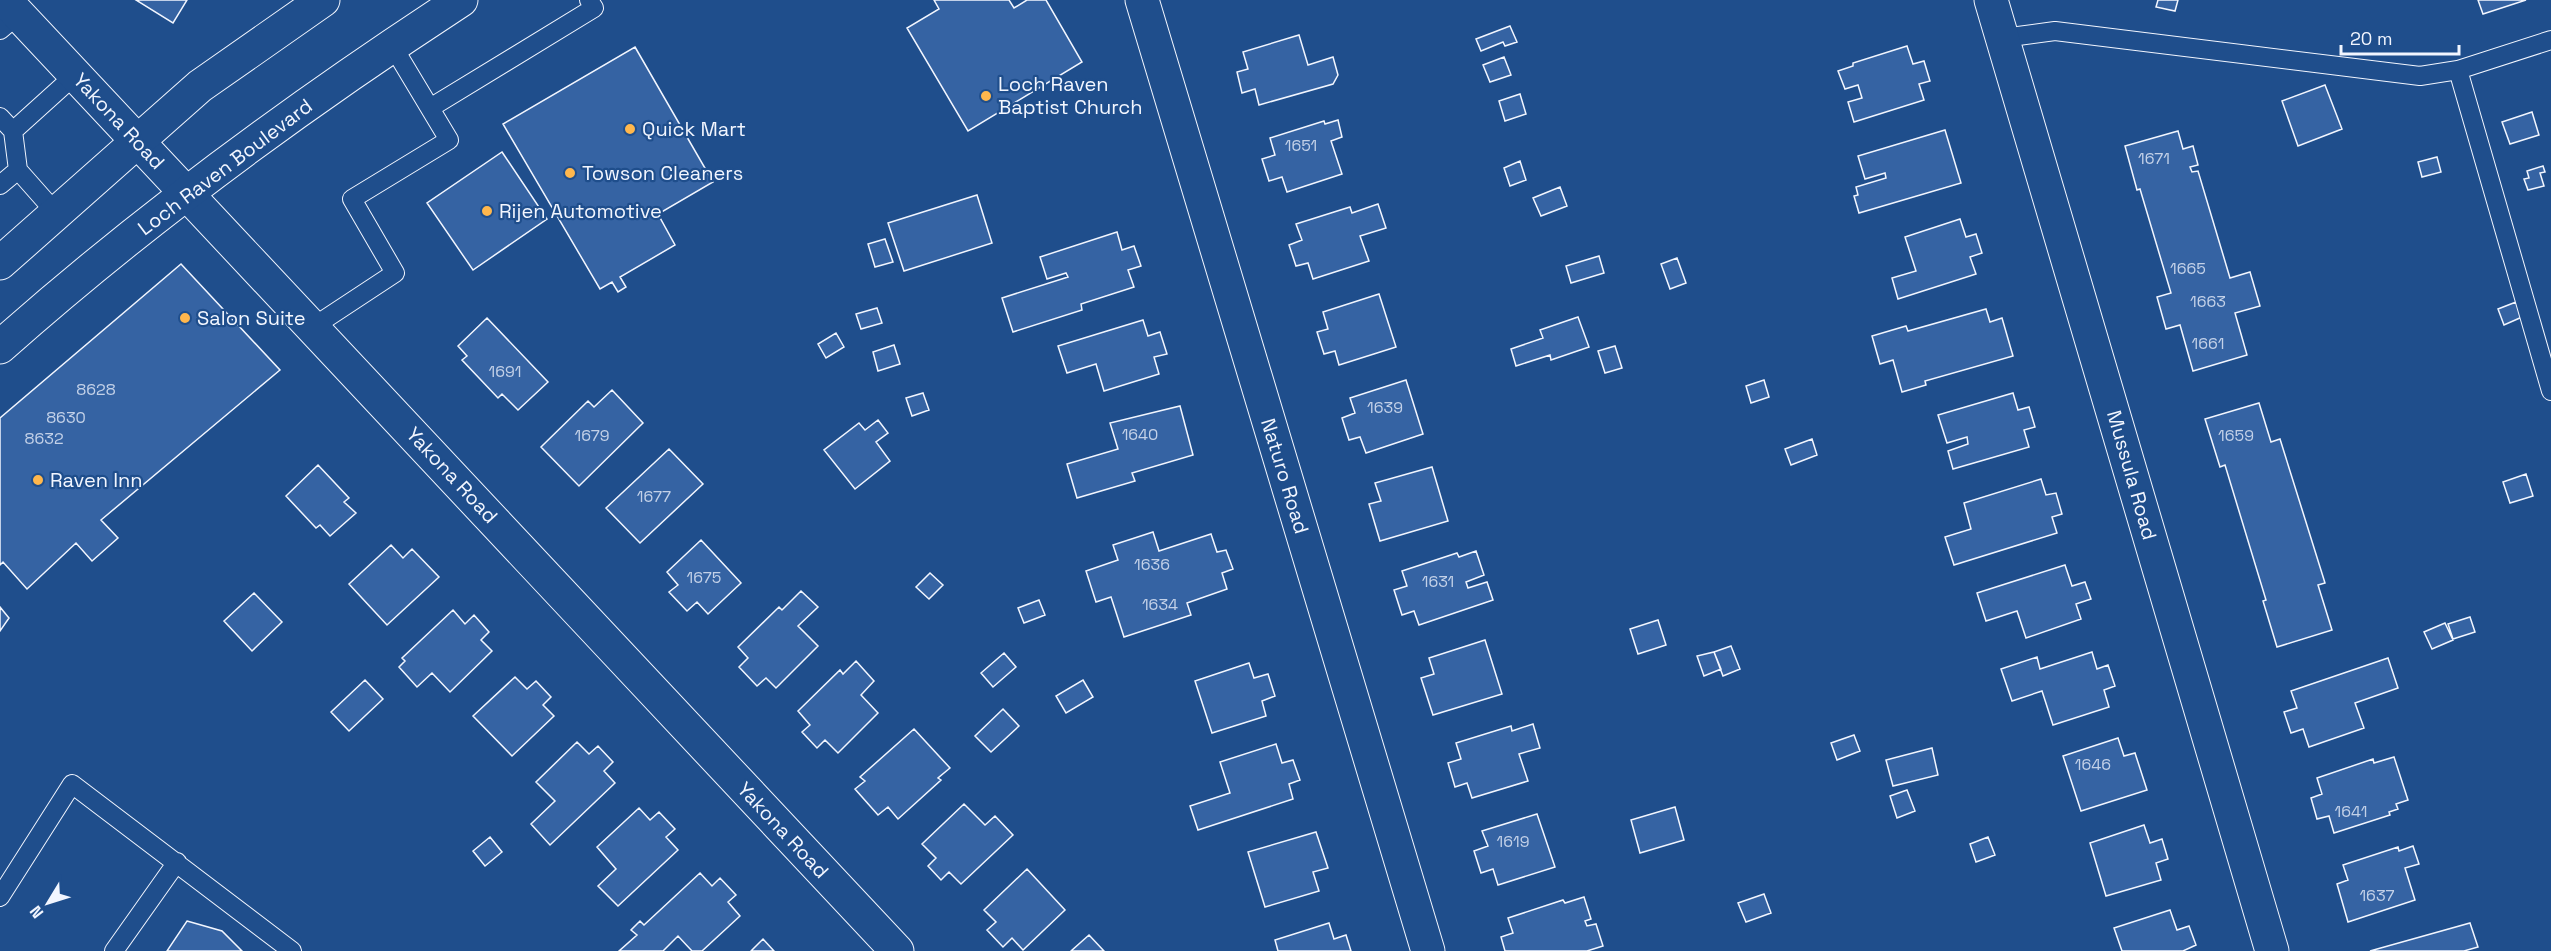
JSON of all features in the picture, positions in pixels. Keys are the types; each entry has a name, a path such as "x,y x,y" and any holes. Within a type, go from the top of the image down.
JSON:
{"street":[{"path":"0,264 200,86 323,0"},
{"name":"Loch Raven Boulevard","path":"0,347 187,194 392,45 461,0"},
{"name":"Naturo Road","path":"1142,0 1428,951"},
{"name":"Mussula Road","path":"1991,0 2272,951"},
{"name":"Yakona Road","path":"8,15 75,75 137,140 897,951"}],"lane":[{"path":"430,108 594,8 589,0"},
{"path":"2003,38 2055,31 2420,76 2458,70 2551,40"},
{"path":"313,327 395,273 352,199 449,140 392,45"},
{"path":"2458,70 2551,391"},
{"path":"13,131 75,75"},
{"path":"0,117 13,131 18,170 56,213"},
{"path":"0,185 18,170"},
{"path":"0,897 72,784 292,951"},
{"path":"114,951 177,862"}],"building":[{"path":"136,0 187,0 173,23"},
{"name":"Loch Raven Baptist Church","path":"934,0 1009,0 1014,8 1027,0 1046,0 1082,62 968,131 907,28 939,9"},
{"path":"2158,0 2178,0 2175,11 2156,7"},
{"path":"2478,0 2526,0 2483,14"},
{"path":"1510,26 1517,42 1505,46 1503,42 1481,51 1476,39"},
{"path":"1299,35 1308,65 1333,57 1338,75 1333,84 1259,105 1255,89 1242,93 1237,72 1248,69 1243,52"},
{"path":"1907,46 1913,64 1924,61 1930,81 1919,84 1924,100 1854,122 1848,102 1862,98 1858,85 1845,89 1838,71 1853,66 1853,63"},
{"path":"635,47 713,182 658,214 675,245 620,277 626,287 618,292 612,282 600,289 503,124"},
{"path":"1504,57 1511,75 1490,82 1483,65"},
{"path":"2325,85 2342,129 2298,146 2282,101"},
{"path":"1520,94 1526,114 1505,121 1499,101"},
{"path":"2532,112 2539,135 2510,144 2502,122"},
{"path":"1338,120 1342,137 1331,141 1342,174 1287,192 1282,177 1269,181 1262,159 1275,155 1270,138 1324,121 1325,124"},
{"path":"1945,130 1961,183 1859,213 1854,196 1858,195 1856,187 1886,178 1885,173 1865,179 1858,156"},
{"path":"2178,131 2183,149 2193,146 2198,165 2190,167 2192,172 2198,171 2230,278 2250,272 2260,306 2235,313 2247,355 2193,371 2180,325 2166,329 2157,297 2171,293 2125,146"},
{"name":"Rijen Automotive","path":"502,152 547,219 473,270 427,203"},
{"path":"2437,157 2441,172 2422,177 2418,162"},
{"path":"1520,161 1526,180 1510,186 1504,168"},
{"path":"2543,166 2545,172 2540,173 2544,186 2528,190 2524,179 2529,178 2527,171"},
{"path":"1560,187 1567,206 1541,216 1533,198"},
{"path":"977,195 992,243 904,271 888,223"},
{"path":"1378,204 1386,228 1360,236 1369,261 1313,279 1308,263 1296,266 1289,245 1302,240 1296,224 1350,207 1352,213"},
{"path":"1960,219 1966,237 1976,234 1982,253 1970,257 1976,274 1898,299 1892,278 1916,271 1905,237"},
{"path":"1117,232 1122,250 1134,246 1141,266 1128,270 1134,287 1081,304 1082,310 1013,332 1002,298 1068,277 1066,273 1047,279 1040,257"},
{"path":"885,239 893,262 875,267 868,244"},
{"path":"1599,256 1604,273 1571,283 1566,266"},
{"path":"1677,258 1686,283 1670,289 1661,264"},
{"path":"181,264 280,370 101,520 118,538 92,561 76,543 27,589 3,562 0,565 0,418"},
{"path":"1379,294 1396,347 1339,365 1335,351 1324,354 1317,332 1328,329 1323,312"},
{"path":"2516,302 2522,317 2504,325 2498,309"},
{"path":"877,308 882,323 861,329 856,314"},
{"path":"1986,309 1990,322 2002,318 2013,356 1925,381 1926,385 1902,392 1893,360 1880,364 1872,336 1906,326 1908,331"},
{"path":"1578,317 1589,347 1551,360 1550,355 1516,366 1511,349 1543,338 1540,330"},
{"path":"487,318 548,382 518,410 502,394 498,398 462,360 467,356 458,346"},
{"path":"1143,320 1148,336 1160,332 1167,354 1154,357 1159,374 1104,391 1096,364 1067,373 1058,346"},
{"path":"836,333 844,347 826,358 818,344"},
{"path":"894,345 900,364 878,371 873,352"},
{"path":"1615,346 1622,368 1605,373 1598,351"},
{"path":"1406,380 1423,434 1366,453 1360,437 1349,440 1342,418 1355,413 1350,398"},
{"path":"1764,380 1769,397 1751,403 1746,386"},
{"path":"612,390 643,423 579,486 541,447 588,401 594,407"},
{"path":"923,393 929,410 912,416 906,398"},
{"path":"2013,393 2018,410 2029,407 2035,427 2024,430 2029,447 1953,469 1948,451 1968,444 1967,437 1947,443 1938,415"},
{"path":"2259,403 2271,442 2280,439 2325,583 2318,585 2332,630 2277,647 2263,601 2266,600 2225,465 2220,467 2205,419"},
{"path":"1180,406 1193,455 1132,473 1135,481 1077,498 1067,464 1118,449 1110,423"},
{"path":"878,420 888,433 876,442 890,461 855,489 824,450 859,423 865,430"},
{"path":"1812,439 1817,455 1791,465 1785,449"},
{"path":"669,449 703,484 640,543 606,508"},
{"path":"318,465 349,498 344,502 356,513 330,536 320,525 316,528 286,496"},
{"path":"1432,467 1448,521 1380,541 1369,504 1381,501 1375,483"},
{"path":"2526,474 2533,496 2510,503 2503,482"},
{"path":"2041,479 2046,495 2056,493 2062,514 2052,517 2057,533 1954,565 1945,537 1971,529 1964,503"},
{"path":"1153,532 1159,551 1211,534 1217,552 1226,550 1233,569 1222,573 1227,589 1187,603 1191,615 1124,637 1111,597 1096,602 1086,571 1118,560 1113,545"},
{"path":"701,540 741,583 708,614 697,602 687,611 669,592 678,585 667,572"},
{"path":"391,545 403,558 412,549 439,577 387,625 349,584"},
{"path":"1476,551 1484,575 1466,582 1468,588 1487,582 1493,600 1419,625 1414,611 1402,615 1394,590 1407,586 1402,571 1457,553 1459,557"},
{"path":"2065,565 2072,586 2085,582 2091,599 2076,604 2081,619 2026,638 2017,611 1986,621 1977,593"},
{"path":"930,573 943,585 929,599 916,587"},
{"path":"801,591 818,607 798,626 818,646 776,688 766,678 757,686 739,667 748,658 738,647 779,607 782,610"},
{"path":"254,593 282,622 252,651 224,621"},
{"path":"1039,600 1045,615 1024,623 1018,608"},
{"path":"0,607 9,618 0,631"},
{"path":"453,610 465,624 474,615 489,632 481,640 492,651 450,692 432,673 417,687 399,667 405,661 402,658"},
{"path":"2470,617 2475,632 2453,639 2448,624"},
{"path":"1658,620 1666,645 1638,654 1630,629"},
{"path":"2445,623 2453,640 2432,649 2424,632"},
{"path":"1485,640 1502,694 1433,715 1421,678 1434,674 1429,658"},
{"path":"1731,646 1740,669 1723,676 1714,652"},
{"path":"1714,652 1721,669 1704,676 1697,656"},
{"path":"2092,652 2097,669 2108,665 2115,686 2104,690 2109,707 2053,725 2042,691 2012,701 2001,669 2037,657 2040,669"},
{"path":"1004,653 1016,667 993,687 981,673"},
{"path":"2388,658 2398,688 2355,703 2364,728 2309,747 2303,729 2291,733 2284,712 2297,708 2291,691"},
{"path":"856,661 874,681 861,695 878,713 838,753 825,740 817,748 802,732 810,725 798,711 840,670 843,674"},
{"path":"1249,663 1254,678 1268,674 1275,696 1262,701 1266,716 1212,733 1195,681"},
{"path":"515,677 527,689 536,681 551,697 543,705 554,716 512,756 473,716"},
{"path":"365,680 383,699 349,731 331,712"},
{"path":"1083,680 1093,697 1066,713 1056,696"},
{"path":"1003,709 1019,726 991,752 975,736"},
{"path":"1533,724 1540,748 1519,754 1528,781 1472,798 1467,783 1455,787 1448,763 1461,759 1456,743 1511,726 1512,731"},
{"path":"914,729 950,768 938,778 941,780 898,819 888,807 878,815 855,789 865,781 860,777"},
{"path":"1854,735 1860,751 1837,760 1831,743"},
{"path":"2118,738 2124,756 2135,753 2147,790 2081,811 2063,756"},
{"path":"577,742 589,754 598,746 613,762 604,771 615,783 550,845 531,824 555,801 536,782"},
{"path":"1276,744 1282,763 1293,760 1300,780 1289,784 1293,799 1198,830 1190,806 1230,793 1220,762"},
{"path":"1932,748 1938,775 1893,786 1886,760"},
{"path":"2394,757 2408,800 2396,804 2398,809 2389,812 2390,815 2334,833 2329,816 2317,819 2311,798 2322,794 2317,778 2373,759 2374,763"},
{"path":"1907,790 1915,811 1897,818 1890,796"},
{"path":"964,804 985,825 995,816 1013,835 961,884 949,872 941,880 928,866 936,858 922,844"},
{"path":"1675,807 1684,840 1640,853 1631,820"},
{"path":"639,808 650,820 659,812 675,829 666,837 678,850 618,906 598,886 616,869 597,847"},
{"path":"1537,814 1555,867 1498,885 1493,869 1481,873 1474,851 1488,846 1482,831"},
{"path":"2144,825 2150,843 2162,839 2168,859 2156,863 2161,880 2106,896 2090,843"},
{"path":"1316,832 1328,868 1313,872 1319,891 1265,907 1248,852"},
{"path":"490,837 502,852 485,866 473,851"},
{"path":"1988,837 1995,855 1976,862 1970,844"},
{"path":"2413,846 2419,864 2405,868 2415,900 2348,922 2337,884 2348,880 2343,865 2398,847 2399,851"},
{"path":"1027,869 1065,910 1023,950 1012,938 1003,947 987,930 996,922 984,910"},
{"path":"700,873 712,886 720,878 736,895 728,902 740,916 702,951 692,951 678,936 663,951 619,951 637,935 631,930 640,921 644,925"},
{"path":"1764,894 1771,913 1746,922 1738,903"},
{"path":"1584,897 1591,919 1585,921 1587,926 1596,924 1603,946 1587,951 1505,951 1501,937 1513,933 1508,918 1563,900 1565,903"},
{"path":"2170,910 2177,930 2189,926 2196,945 2183,951 2122,951 2114,928"},
{"path":"187,921 222,931 242,951 167,951"},
{"path":"1329,923 1334,939 1346,935 1351,951 1278,951 1275,940"},
{"path":"2470,923 2478,947 2464,951 2370,951"},
{"path":"1089,935 1104,951 1071,951"},
{"path":"763,939 774,951 751,951"}],"place":[{"name":"Loch Raven Baptist Church","path":"986,96"},
{"name":"Quick Mart","path":"630,129"},
{"name":"Towson Cleaners","path":"570,173"},
{"name":"Rijen Automotive","path":"487,211"},
{"name":"Salon Suite","path":"185,318"},
{"name":"Raven Inn","path":"38,480"}]}
